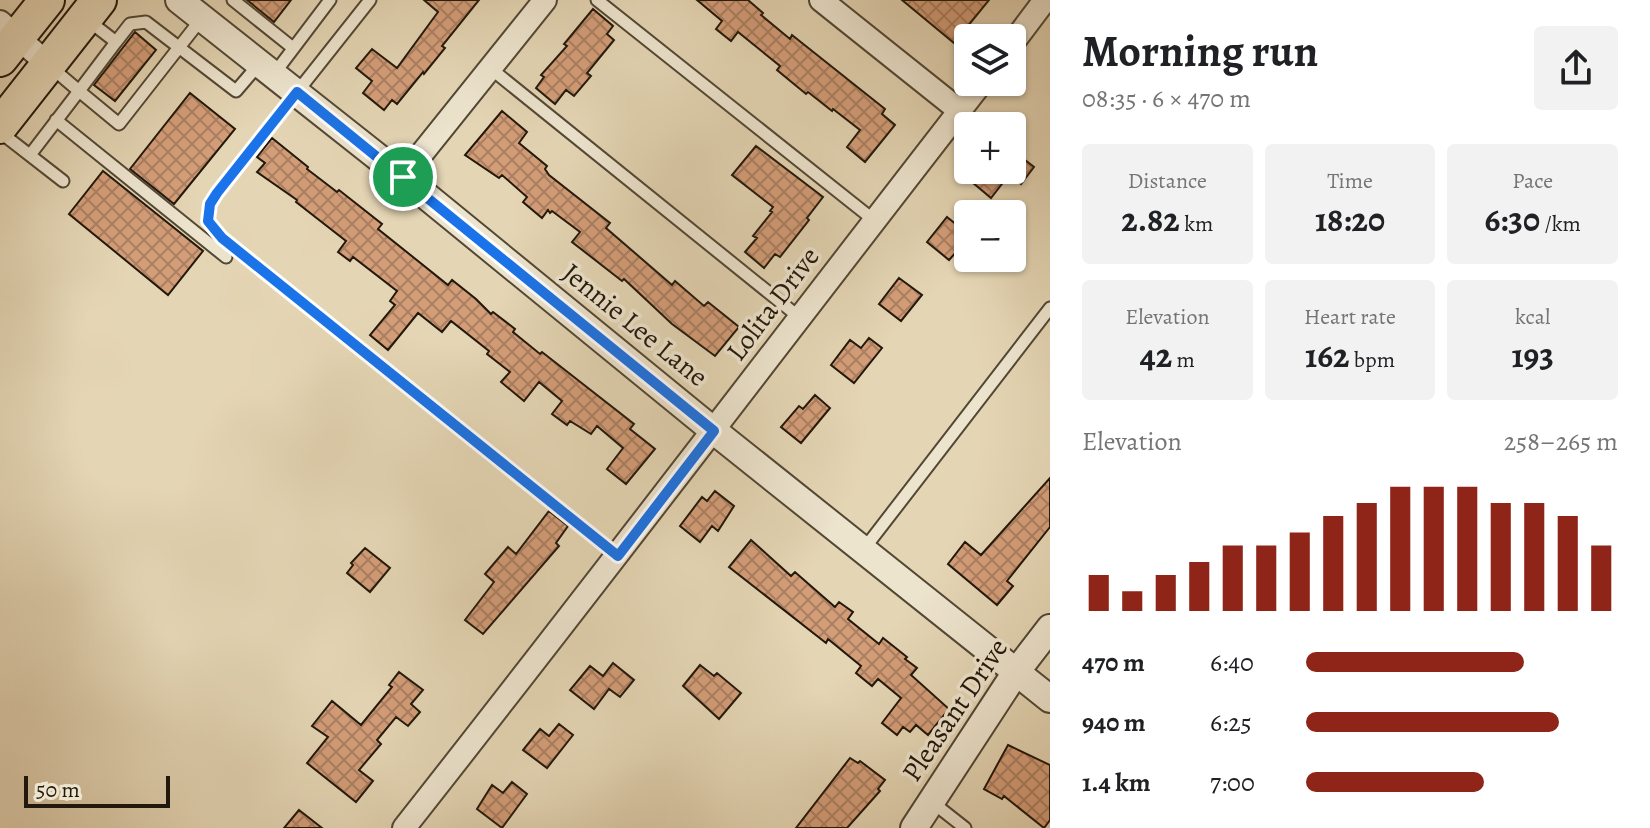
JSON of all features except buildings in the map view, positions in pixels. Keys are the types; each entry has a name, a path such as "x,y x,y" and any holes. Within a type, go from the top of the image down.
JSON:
{"main road":[{"path":"6,39 47,0"},
{"path":"0,128 92,9"}],"street":[{"name":"Jennie Lee Lane","path":"179,0 1050,699"},
{"path":"403,177 545,0"},
{"path":"821,0 960,111"},
{"path":"1026,25 1044,0"},
{"path":"6,39 49,65"},
{"name":"Lolita Drive","path":"404,828 618,556 971,96"},
{"name":"Pleasant Drive","path":"914,828 1016,672 1050,628"}],"lane":[{"path":"233,0 293,48"},
{"path":"30,155 130,24 146,22 236,91 293,48 330,0"},
{"path":"370,0 217,193 210,204 208,221 222,238 618,556"},
{"path":"597,0 875,221"},
{"path":"92,9 116,42"},
{"path":"49,65 119,124 203,18"},
{"path":"490,68 799,317"},
{"path":"56,120 226,257"},
{"path":"0,128 63,181"},
{"path":"863,550 1050,308"},
{"path":"932,802 965,828"}],"route":[{"path":"297,92 403,177 714,431 618,556 222,238 208,221 210,204 217,193 297,92"}]}
